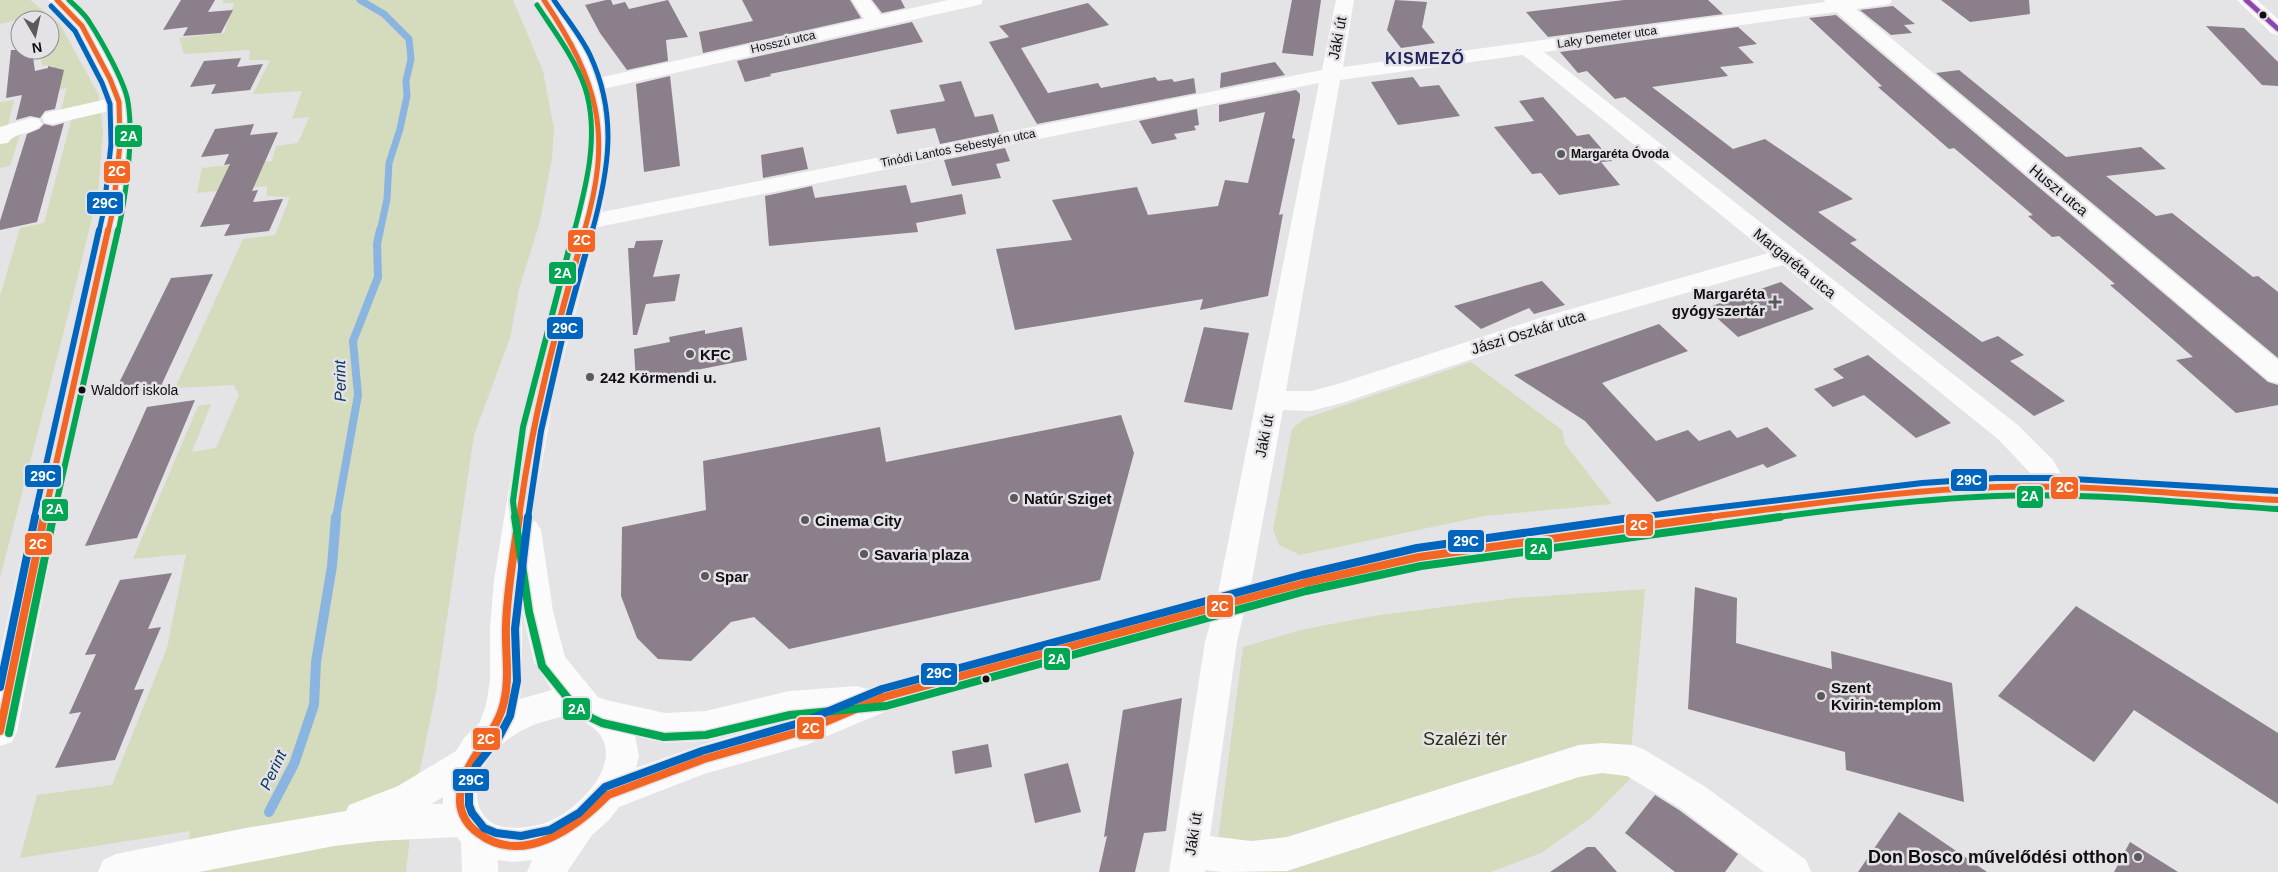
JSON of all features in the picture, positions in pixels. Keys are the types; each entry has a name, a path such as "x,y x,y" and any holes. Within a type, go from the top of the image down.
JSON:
{"street":[{"path":"0,731 46,502 113,210 120,144 119,102 98,54 82,26 57,0"},
{"path":"369,820 410,798 468,762 492,732 501,714 508,680 506,628 513,554 532,430 554,337 586,222 598,170 600,142 599,113 593,85 581,57 544,0"},
{"path":"862,0 876,22"},
{"name":"Hosszú utca","path":"593,85 974,0"},
{"name":"Jáki út","path":"1189,861 1221,642 1239,572 1345,0"},
{"name":"Laky Demeter utca","path":"1330,75 1837,3 1883,0"},
{"path":"2246,0 2278,29"},
{"name":"Huszt utca","path":"1837,3 2278,374"},
{"name":"Margaréta utca","path":"1527,48 2009,433 2043,468 2055,487"},
{"name":"Tinódi Lantos Sebestyén utca","path":"586,222 1330,75"},
{"path":"53,118 119,102"},
{"path":"0,138 2,134 31,124"},
{"name":"Jászi Oszkár utca","path":"1271,400 1311,401 1342,393 1552,323 1786,256"},
{"path":"608,795 704,759 806,730 884,697 1230,602 1419,557 1567,535 1913,493 1997,487 2055,487 2278,500"},
{"path":"522,501 538,611 550,662 569,688 618,730 622,755 618,775 608,795 584,820 545,872"},
{"path":"492,732 520,713 536,707 561,703 665,728 706,726 789,706 884,697"},
{"path":"1189,861 1249,865 1579,761 1602,758 1633,761 1692,797 1794,872"},
{"path":"468,762 459,794 460,807 472,828 480,872"},
{"path":"116,872 369,820 443,820 472,828 493,842 509,845 532,844 553,838 584,820"}],"green space":[{"path":"0,0 30,0 42,10 10,10 10,22 0,24"},
{"path":"223,0 513,0 543,71 554,129 552,158 540,221 519,289 510,338 474,435 436,692 415,794 406,872 187,872 190,831 20,858 37,795 112,785 167,648 186,554 133,559 198,406 211,404 192,452 216,448 239,395 234,385 175,388 243,239 275,235 290,197 267,196 267,186 197,193 202,168 272,161 276,146 298,143 309,117 292,119 302,91 253,94 270,60 249,60 250,50 184,54 179,38 224,33 234,3 223,3"},
{"path":"60,24 99,96 103,131 98,193 0,578 0,296 20,228 44,223 72,117 58,120 67,88 53,91 53,66 42,65 41,60 60,60"},
{"path":"14,100 8,125 21,131 10,166 0,168 0,102"},
{"path":"1471,362 1562,430 1565,444 1612,504 1484,516 1300,555 1279,545 1273,530 1292,429 1304,419"},
{"name":"Szalézi tér","path":"1645,589 1630,779 1592,817 1541,853 1491,872 1248,872 1215,863 1243,647 1301,630 1373,616 1515,598"}],"building":[{"path":"181,0 215,0 208,12 233,10 221,33 183,36 188,27 163,30"},
{"path":"611,0 613,5 625,2 629,9 668,0 688,37 666,40 668,61 627,70 600,33 585,5"},
{"path":"742,0 850,0 861,18 703,53 699,32 753,21"},
{"path":"872,0 901,0 905,8 882,13"},
{"path":"1292,0 1321,0 1313,56 1282,53"},
{"path":"1395,0 1427,2 1422,27 1435,43 1401,48 1387,30"},
{"path":"1624,0 1708,0 1723,14 1548,37 1526,12"},
{"path":"1941,0 2029,0 2030,14 1970,22"},
{"path":"1088,3 1109,25 1021,48 1048,93 1098,83 1101,88 1155,77 1158,81 1172,79 1174,82 1194,78 1196,93 1037,124 989,42 1009,37 999,26"},
{"path":"1893,6 1915,24 1904,25 1912,33 1891,35 1860,10"},
{"path":"1836,15 2268,382 2278,385 2278,405 2236,413 2176,360 2193,357 2110,285 2115,284 2059,236 2052,237 2028,216 2033,215 1954,148 1949,149 1878,87 1882,86 1809,18"},
{"path":"912,22 923,42 770,74 771,76 745,82 737,61"},
{"path":"2206,26 2244,28 2278,62 2278,86 2262,85"},
{"path":"1738,27 1757,44 1738,47 1754,63 1720,67 1728,76 1652,87 1733,149 1765,139 1853,199 1818,212 1857,240 1850,243 1982,342 1998,336 2024,355 2010,361 2065,401 2034,416 1771,213 1625,97 1615,99 1587,71 1578,73 1560,52"},
{"path":"241,58 237,67 263,64 250,90 211,94 216,84 190,87 204,61"},
{"path":"10,60 33,60 35,71 48,68 48,66 64,70 55,109 45,111 40,118 30,116 16,120 22,95 6,98"},
{"path":"1275,62 1285,75 1220,88 1221,73"},
{"path":"1959,70 2066,157 2141,147 2166,169 2106,176 2156,216 2172,213 2253,277 2258,276 2278,292 2278,358 1936,73"},
{"path":"670,76 680,166 644,172 636,84"},
{"path":"1413,77 1420,87 1439,85 1460,116 1398,125 1371,82"},
{"path":"961,81 975,117 993,114 999,132 940,144 935,128 897,134 890,110 945,101 939,85"},
{"path":"1296,90 1300,94 1300,99 1292,138 1295,139 1279,215 1283,214 1268,296 1200,310 1203,299 1015,330 996,249 1072,240 1052,200 1137,187 1148,215 1218,206 1225,180 1248,183 1265,112 1219,122 1219,105"},
{"name":"Margaréta Óvoda","path":"1543,97 1577,136 1589,134 1612,161 1601,162 1620,185 1559,195 1541,173 1532,174 1494,127 1534,121 1519,101"},
{"path":"1197,109 1199,125 1194,126 1196,130 1174,134 1177,139 1152,144 1139,121"},
{"path":"64,123 37,222 0,230 0,221 27,134 39,129 44,124 53,126"},
{"path":"254,124 250,135 278,132 252,191 258,190 253,202 283,199 269,231 224,236 230,224 200,227 230,164 224,165 229,154 201,157 215,129"},
{"path":"803,147 808,169 763,178 761,155"},
{"path":"1005,148 1010,161 996,164 1001,178 952,186 944,160"},
{"path":"906,185 911,203 962,194 966,214 916,223 918,232 769,246 765,196 812,186 815,198"},
{"path":"663,240 653,277 680,274 675,301 646,304 637,335 633,335 628,248 634,248 636,241"},
{"path":"213,274 160,388 114,393 171,278"},
{"path":"1542,281 1565,305 1534,314 1529,308 1481,329 1454,306"},
{"path":"1781,282 1814,309 1738,337 1706,308"},
{"path":"1659,324 1688,351 1602,383 1656,441 1688,430 1699,441 1730,430 1737,438 1767,427 1797,456 1767,468 1763,464 1657,502 1585,421 1514,375"},
{"name":"KFC","path":"742,327 747,360 636,382 634,349 670,342 669,337 705,330 705,334"},
{"path":"1204,327 1249,333 1232,410 1184,402"},
{"path":"1868,355 1951,423 1916,438 1864,395 1833,407 1814,389 1844,378 1833,369"},
{"path":"195,400 137,538 85,546 147,407"},
{"name":"Savaria plaza","path":"1121,415 1134,453 1100,580 789,649 754,617 731,622 691,661 658,659 637,638 621,596 622,527 706,510 703,461 880,427 886,462"},
{"path":"172,573 148,629 161,627 134,690 144,689 115,760 55,768 81,712 69,714 96,654 85,655 120,580"},
{"name":"Szent Kvirin-templom","path":"1695,587 1737,598 1736,643 1832,669 1831,651 1952,683 1964,802 1846,770 1845,752 1688,709"},
{"path":"2076,606 2278,733 2278,804 2134,710 2094,762 1998,696"},
{"path":"1182,698 1166,831 1144,833 1135,872 1099,872 1107,836 1104,837 1123,710"},
{"path":"988,744 992,767 955,774 952,751"},
{"path":"1068,763 1081,812 1035,823 1024,774"},
{"path":"1655,795 1679,810 1738,854 1725,872 1675,872 1625,833"},
{"path":"1899,812 1987,872 1858,872"},
{"name":"Don Bosco művelődési otthon","path":"2130,842 2178,872 2114,872"},
{"path":"1587,847 1595,847 1617,872 1550,872"}],"waterway":[{"name":"Perint","path":"360,0 384,14 409,39 411,59 406,81 407,96 400,129 389,163 387,199 380,232"},
{"name":"Perint","path":"336,518 358,395 353,341 378,277 377,244 380,230"},
{"name":"Perint","path":"269,812 294,764 314,705 316,662 332,566 336,517"}],"transit line":[{"name":"2C","path":"0,731 47,502 113,210 120,144 119,102 110,79 82,26 57,0"},
{"name":"2A","path":"9,733 56,504 122,212 129,145 128,101 118,76 89,21 69,0"},
{"name":"2C","path":"544,0 574,49 590,84 599,121 599,158 594,193 586,227 554,338 530,441 508,602 504,702 494,728 464,775 460,788 460,803 464,818 478,833 499,844 517,846 534,844 567,830 608,795"},
{"name":"29C","path":"554,0 589,53 601,82 608,112 609,142 601,199 562,339 541,431 522,556 515,629 517,681 510,716 499,737 476,766 469,786 469,805 472,813 484,828 496,833 521,836 550,830 579,813 605,787 702,751 803,722 882,689 1302,575 1417,548 1662,513 1922,483 1996,478 2056,478 2278,491"},
{"path":"2246,0 2278,29"},
{"name":"2A","path":"537,5 573,61 585,88 590,114 591,142 584,195 523,427 513,501 529,612 542,666 579,712 602,723 664,737 706,735 790,715 886,706 1306,591 1421,566 1664,531 1848,508 1997,496 2109,498 2277,509"},
{"name":"29C","path":"0,687 38,500 104,209 111,144 110,104 102,83 75,31 51,6"},
{"name":"2C","path":"608,795 704,759 806,730 884,697 1304,583 1419,557 1663,522 1923,492 1997,487 2055,487 2278,500"}],"place":[{"name":"Margaréta Óvoda","path":"1561,154"},
{"name":"Margaréta gyógyszertár","path":"1775,302"},
{"name":"KFC","path":"690,354"},
{"name":"242 Körmendi u.","path":"590,377"},
{"name":"Waldorf iskola","path":"82,390"},
{"name":"Natúr Sziget","path":"1014,498"},
{"name":"Cinema City","path":"805,520"},
{"name":"Savaria plaza","path":"864,554"},
{"name":"Spar","path":"705,576"},
{"name":"Szent Kvirin-templom","path":"1821,696"},
{"name":"Don Bosco művelődési otthon","path":"2138,857"}],"district":[{"name":"KISMEZŐ","path":"1425,58"}]}
